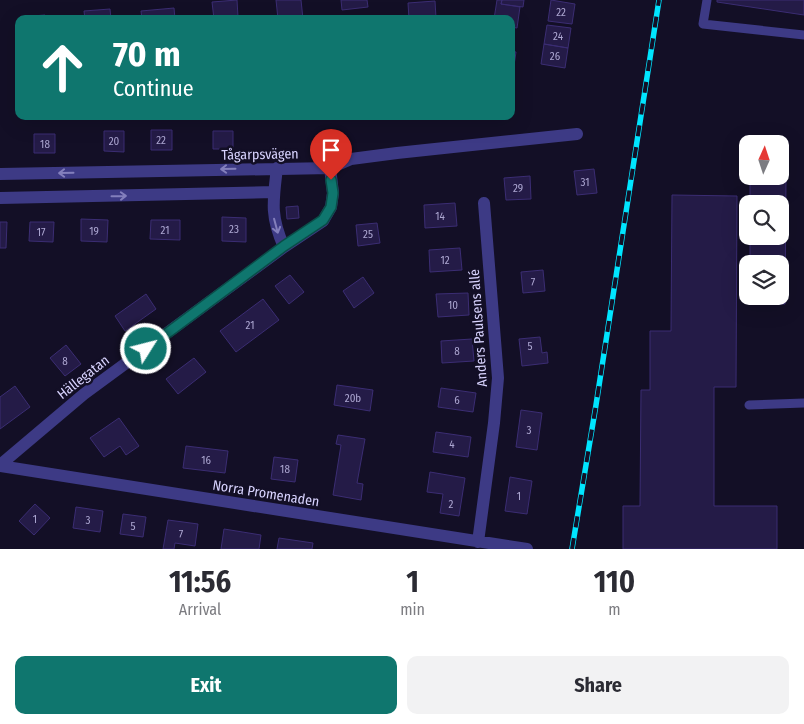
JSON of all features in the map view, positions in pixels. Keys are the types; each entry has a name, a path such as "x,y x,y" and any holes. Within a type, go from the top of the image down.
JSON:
{"street":[{"name":"Tågarpsvägen","path":"0,174 330,168 351,159 577,134"},
{"path":"277,168 273,215 277,232 284,246"},
{"name":"Hällegatan","path":"0,465 84,394 284,246 323,220 331,207 333,193 330,168"},
{"path":"0,198 274,192"},
{"name":"Anders Paulsens allé","path":"478,542 494,424 498,378 484,202"},
{"name":"Norra Promenaden","path":"0,465 527,549"}],"lane":[{"path":"707,0 704,24 804,35"},
{"path":"749,405 804,403"}],"building":[{"path":"237,0 238,15 214,15 212,2"},
{"path":"276,0 301,0 303,15 278,15"},
{"path":"341,0 367,0 368,7 342,10"},
{"path":"497,0 502,0 501,4 520,7 517,28 515,28 515,15 495,15"},
{"path":"502,0 524,0 523,7 501,4"},
{"path":"551,0 575,4 572,24 548,21"},
{"path":"717,0 804,0 804,15 717,2"},
{"path":"435,1 436,15 409,15 408,3"},
{"path":"174,8 175,15 142,15 141,11"},
{"path":"110,9 111,15 84,15 84,11"},
{"path":"547,25 571,28 568,48 544,44"},
{"path":"544,44 568,48 565,68 541,64"},
{"path":"151,130 172,130 172,150 151,150"},
{"path":"104,131 124,131 124,152 104,151"},
{"path":"213,131 233,131 233,149 213,149"},
{"path":"34,134 55,134 55,153 34,153"},
{"path":"594,169 597,193 577,195 574,171"},
{"path":"530,176 531,199 506,200 504,178"},
{"path":"750,185 786,185 786,195 750,195"},
{"path":"672,195 737,196 736,387 714,387 714,506 777,506 777,549 623,549 623,506 640,506 641,390 650,390 650,331 671,331"},
{"path":"455,203 457,226 425,228 424,205"},
{"path":"298,206 299,218 287,219 286,207"},
{"path":"222,217 246,218 246,242 222,241"},
{"path":"81,219 108,220 107,242 81,241"},
{"path":"151,220 180,220 180,240 150,239"},
{"path":"0,222 7,222 6,248 0,248"},
{"path":"30,222 54,222 53,242 29,241"},
{"path":"377,223 380,243 358,246 356,225"},
{"path":"750,245 785,245 785,255 750,255"},
{"path":"460,248 462,270 430,272 429,250"},
{"path":"543,270 545,291 523,293 521,272"},
{"path":"290,275 304,292 289,304 275,286"},
{"path":"363,277 374,293 354,308 343,291"},
{"path":"468,293 469,315 438,317 436,294"},
{"path":"146,294 156,309 125,331 115,316"},
{"path":"263,299 279,320 236,352 220,331"},
{"path":"540,337 542,353 547,352 548,363 522,366 519,339"},
{"path":"472,339 474,361 442,363 441,341"},
{"path":"66,345 81,364 65,376 50,358"},
{"path":"194,358 206,372 178,394 166,379"},
{"path":"337,385 373,390 370,411 334,405"},
{"path":"15,386 30,407 0,429 0,397"},
{"path":"441,388 476,393 473,412 438,407"},
{"path":"521,410 542,413 537,450 516,447"},
{"path":"119,418 139,446 126,455 120,446 104,457 90,438"},
{"path":"436,432 471,437 468,457 433,452"},
{"path":"338,435 365,439 357,483 363,484 361,500 333,495 341,445 336,444"},
{"path":"186,446 228,451 225,473 183,468"},
{"path":"274,457 298,460 295,482 271,479"},
{"path":"430,472 465,478 459,516 440,513 443,494 427,492"},
{"path":"510,477 532,481 527,514 505,511"},
{"path":"35,504 50,518 34,535 19,521"},
{"path":"76,507 103,511 100,532 73,528"},
{"path":"123,514 146,517 143,537 120,534"},
{"path":"168,520 198,524 195,546 175,543 174,549 163,549"},
{"path":"224,529 261,535 259,549 221,549"},
{"path":"279,538 313,543 312,549 277,549"}],"railway":[{"path":"572,549 659,0"}],"route":[{"path":"146,349 284,246 323,220 331,207 333,193 331,180"}]}
